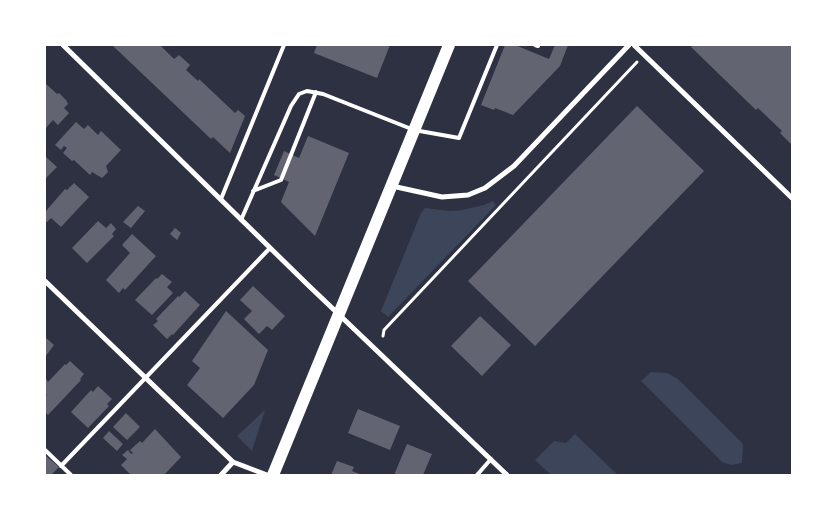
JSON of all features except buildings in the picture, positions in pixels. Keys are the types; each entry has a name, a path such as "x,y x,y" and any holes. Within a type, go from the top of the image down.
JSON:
{"main road":[{"path":"273,475 340,316 346,295 449,45"}],"street":[{"path":"62,45 340,316 508,475"},
{"path":"391,186 442,198 468,195 484,188 514,166 629,45"},
{"path":"634,45 792,198"},
{"path":"45,282 233,462 267,475"},
{"path":"220,475 233,462"}],"lane":[{"path":"221,199 284,45"},
{"path":"241,220 299,94 307,91 316,92 414,130 459,138 497,45"},
{"path":"253,191 281,180 316,92"},
{"path":"61,466 144,377 270,248"},
{"path":"45,450 71,475"},
{"path":"477,475 491,459"}],"path":[{"path":"383,336 384,330 644,54"}],"shaded area":[{"path":"493,201 496,205 388,317 381,311 421,213 425,208 450,211 462,210"},
{"path":"651,372 667,373 678,379 743,444 742,463 731,465 722,462 641,381"},
{"path":"265,410 252,451 237,436"},
{"path":"575,434 618,475 551,475 535,460 554,441 566,443"}]}
